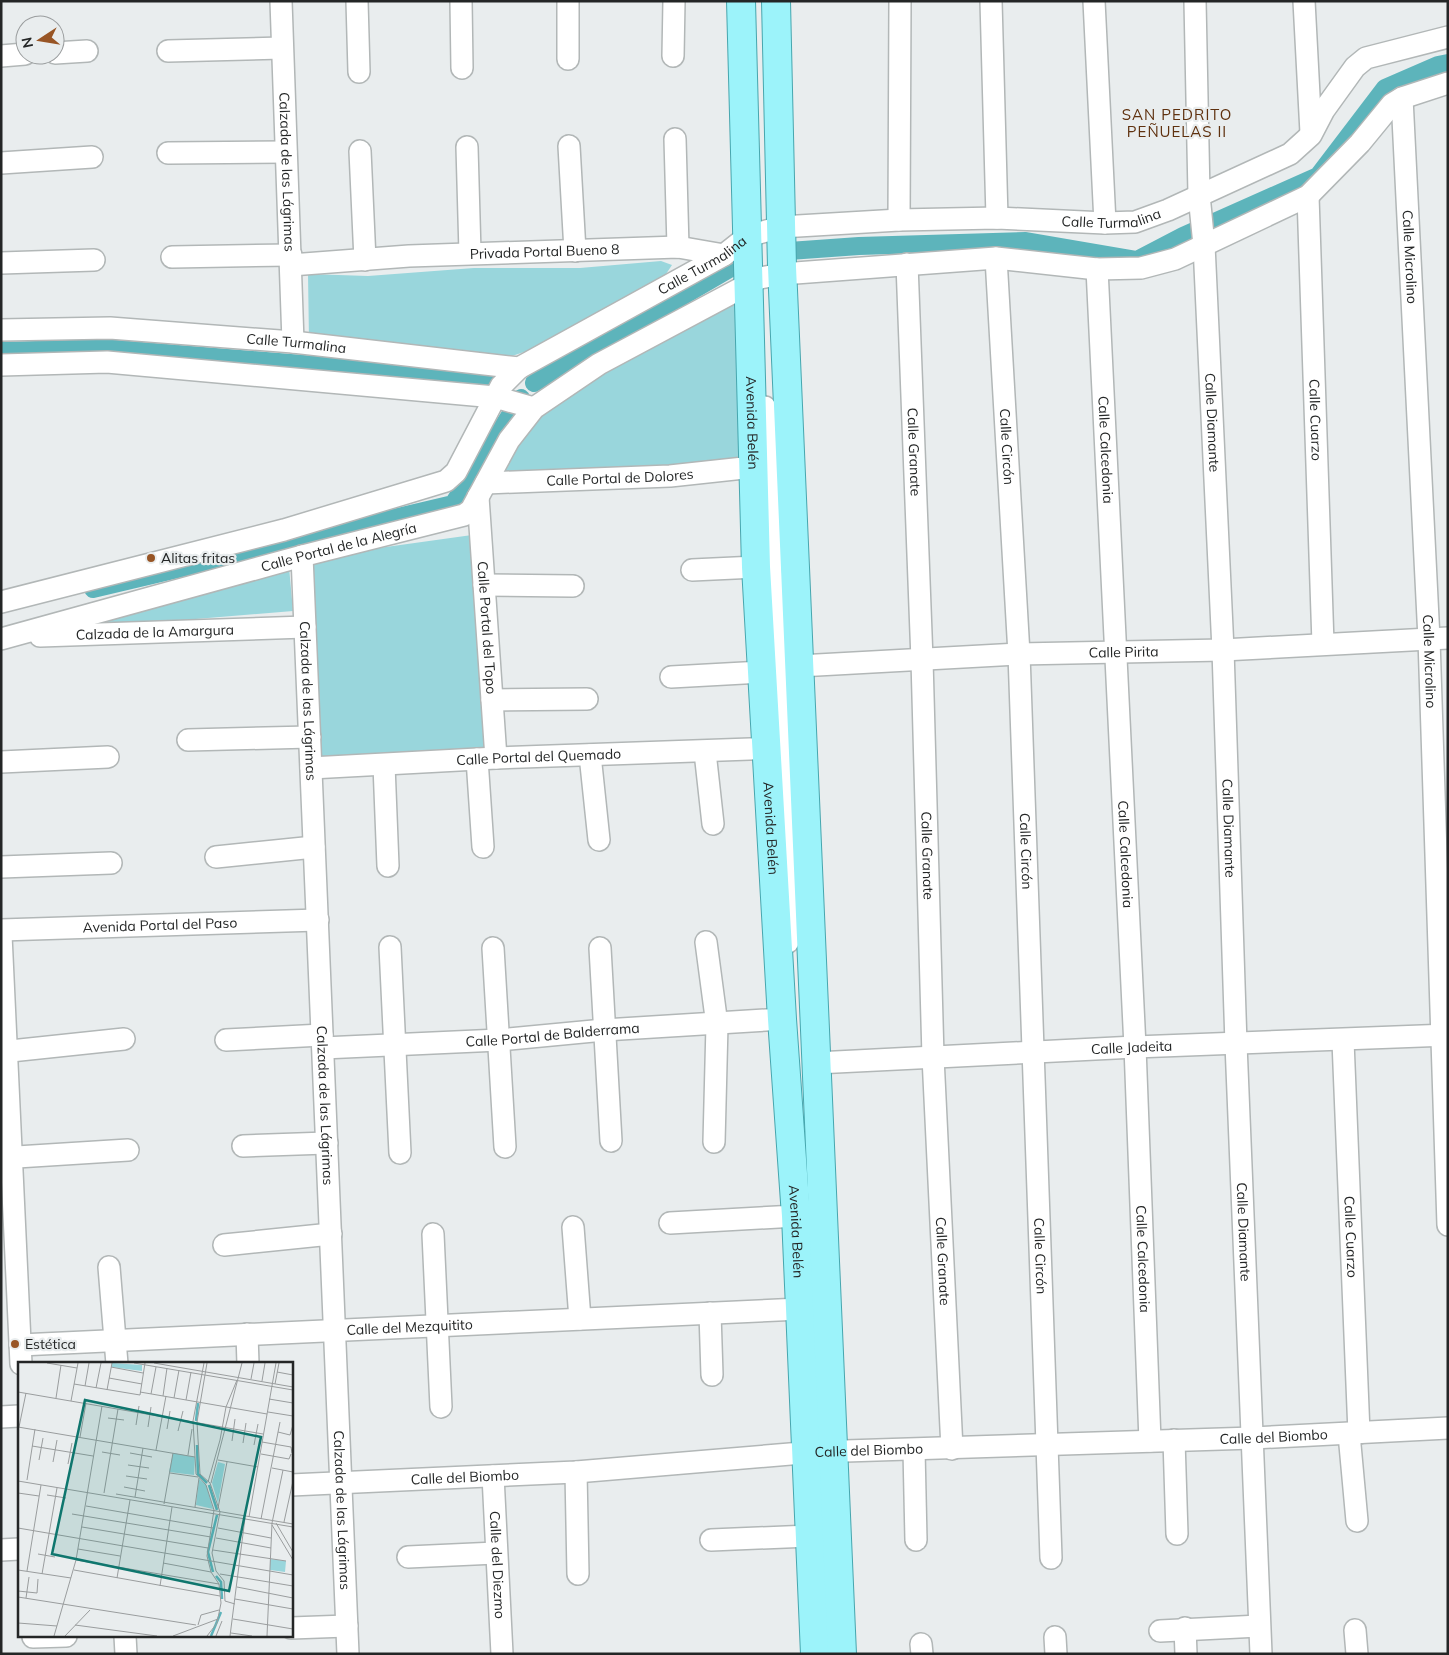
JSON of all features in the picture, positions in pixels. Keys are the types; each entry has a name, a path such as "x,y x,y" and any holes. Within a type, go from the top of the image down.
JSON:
{"main road":[{"name":"Avenida Belén","path":"741,1 764,231 766,277 799,666 786,748 782,1019 796,1216 800,1309 842,1654"},
{"name":"Avenida Belén","path":"764,231 776,1"},
{"name":"Avenida Belén","path":"766,277 753,467 762,672 786,748 816,1063 819,1453 810,1536 815,1654"}],"street":[{"name":"Calzada de las Lágrimas","path":"281,1 293,342"},
{"path":"357,1 359,72"},
{"path":"461,1 462,68"},
{"path":"568,1 568,59"},
{"path":"674,1 674,56"},
{"path":"750,1 764,231"},
{"path":"764,231 766,1"},
{"path":"899,220 900,1"},
{"path":"991,1 997,218"},
{"path":"1094,1 1105,223"},
{"name":"Calle Diamante","path":"1196,1 1201,220 1223,650 1236,1044 1261,1654"},
{"path":"1304,1 1311,135"},
{"name":"Calle Turmalina","path":"534,408 599,364 766,277 996,258 1097,269 1141,268 1175,260 1201,220 1290,154 1311,135 1324,110 1355,67 1366,58 1448,37"},
{"path":"168,51 282,48"},
{"path":"65,52 87,51"},
{"path":"1,56 15,55"},
{"name":"Calle Turmalina","path":"1,330 110,328 293,342 518,368 764,231 899,220 997,218 1105,223 1135,222 1168,210 1201,220 1308,196 1360,143 1392,104 1402,98 1448,83"},
{"name":"Calle Microlino","path":"1402,98 1439,638 1448,1225"},
{"path":"676,139 678,247"},
{"path":"569,146 575,251"},
{"path":"467,147 470,253"},
{"path":"360,151 365,260"},
{"path":"168,153 286,152"},
{"path":"1,163 92,157"},
{"name":"Calle Cuarzo","path":"1308,196 1323,644"},
{"name":"Privada Portal Bueno 8","path":"172,257 365,260 470,253 678,247 724,254"},
{"name":"Calle Circón","path":"996,258 1019,654 1052,1558"},
{"path":"1,263 94,260"},
{"name":"Calle Granate","path":"907,264 922,660 933,1057 952,1449"},
{"name":"Calle Calcedonia","path":"1097,269 1136,1047 1150,1442"},
{"path":"766,277 788,585 782,618 793,892 788,928 832,1654"},
{"path":"1,366 107,362 495,397 534,408"},
{"path":"1,602 284,530 446,481 456,472 500,386 518,368"},
{"name":"Calle Portal de la Alegría","path":"3,638 302,556 454,519 471,510 508,440 534,408"},
{"name":"Calle Portal de Dolores","path":"482,490 670,476 753,467"},
{"name":"Calle Portal del Topo","path":"482,490 484,585 492,700 486,758 483,846"},
{"name":"Calzada de las Lágrimas","path":"302,556 348,1654"},
{"path":"692,570 756,567"},
{"path":"484,585 573,586"},
{"name":"Calzada de la Amargura","path":"3,638 305,627"},
{"name":"Calle Pirita","path":"799,666 1019,654 1223,650 1439,638"},
{"path":"670,677 762,672"},
{"path":"492,700 587,699"},
{"path":"188,740 310,737"},
{"name":"Calle Portal del Quemado","path":"311,768 486,758 786,748"},
{"path":"705,752 713,824"},
{"path":"590,755 599,840"},
{"path":"1,762 108,757"},
{"path":"384,765 388,866"},
{"path":"216,857 314,847"},
{"path":"1,867 111,863"},
{"name":"Avenida Portal del Paso","path":"1,930 318,920"},
{"path":"1,935 9,1277 20,1354"},
{"path":"706,942 717,1025 714,1142"},
{"path":"390,946 393,1045 400,1153"},
{"path":"493,948 505,1147"},
{"path":"600,948 611,1141"},
{"name":"Calle Portal de Balderrama","path":"226,1040 393,1045 499,1040 604,1030 717,1025 782,1019"},
{"name":"Calle Jadeita","path":"816,1063 1136,1047 1343,1041 1444,1035"},
{"path":"4,1052 124,1039"},
{"name":"Calle Cuarzo","path":"1343,1041 1357,1521"},
{"path":"243,1146 327,1143"},
{"path":"6,1158 128,1150"},
{"path":"670,1223 796,1216"},
{"path":"573,1227 580,1319"},
{"path":"224,1245 331,1234"},
{"path":"434,1234 441,1407"},
{"path":"109,1266 117,1362"},
{"name":"Calle del Mezquitito","path":"20,1354 115,1340 800,1309"},
{"path":"710,1313 712,1375"},
{"path":"247,1334 248,1362"},
{"path":"1,1417 18,1416"},
{"name":"Calle del Biombo","path":"292,1484 341,1484 576,1472 819,1453 1253,1438 1448,1428"},
{"path":"1174,1440 1177,1534"},
{"path":"914,1450 916,1540"},
{"path":"819,1453 824,1654"},
{"path":"576,1472 578,1574"},
{"name":"Calle del Diezmo","path":"493,1476 502,1654"},
{"path":"711,1540 810,1536"},
{"path":"1,1550 18,1549"},
{"path":"408,1556 496,1553"},
{"path":"292,1628 347,1626"},
{"path":"1160,1631 1185,1628 1259,1626"},
{"path":"1185,1628 1186,1654"},
{"path":"1355,1630 1357,1654"},
{"path":"33,1642 55,1638"},
{"path":"125,1638 126,1654"}],"shaded area":[{"path":"661,261 672,265 664,277 655,284 530,350 512,356 309,341 308,274 368,276 474,268 580,268"},
{"path":"738,299 741,462 498,478 537,408"},
{"path":"472,535 490,762 317,767 307,558"},
{"path":"289,567 293,611 52,631"}],"waterway":[{"path":"789,251 859,246 1026,241 1137,260 1183,236 1318,176 1385,88 1438,65 1448,63"},
{"path":"534,383 743,261"},
{"path":"1,351 104,348 500,380"},
{"path":"93,589 453,504 521,398"}],"place":[{"name":"Alitas fritas","path":"151,558"},
{"name":"Estética","path":"15,1344"}],"district":[{"name":"SAN PEDRITO PEÑUELAS II","path":"1177,124"}]}
